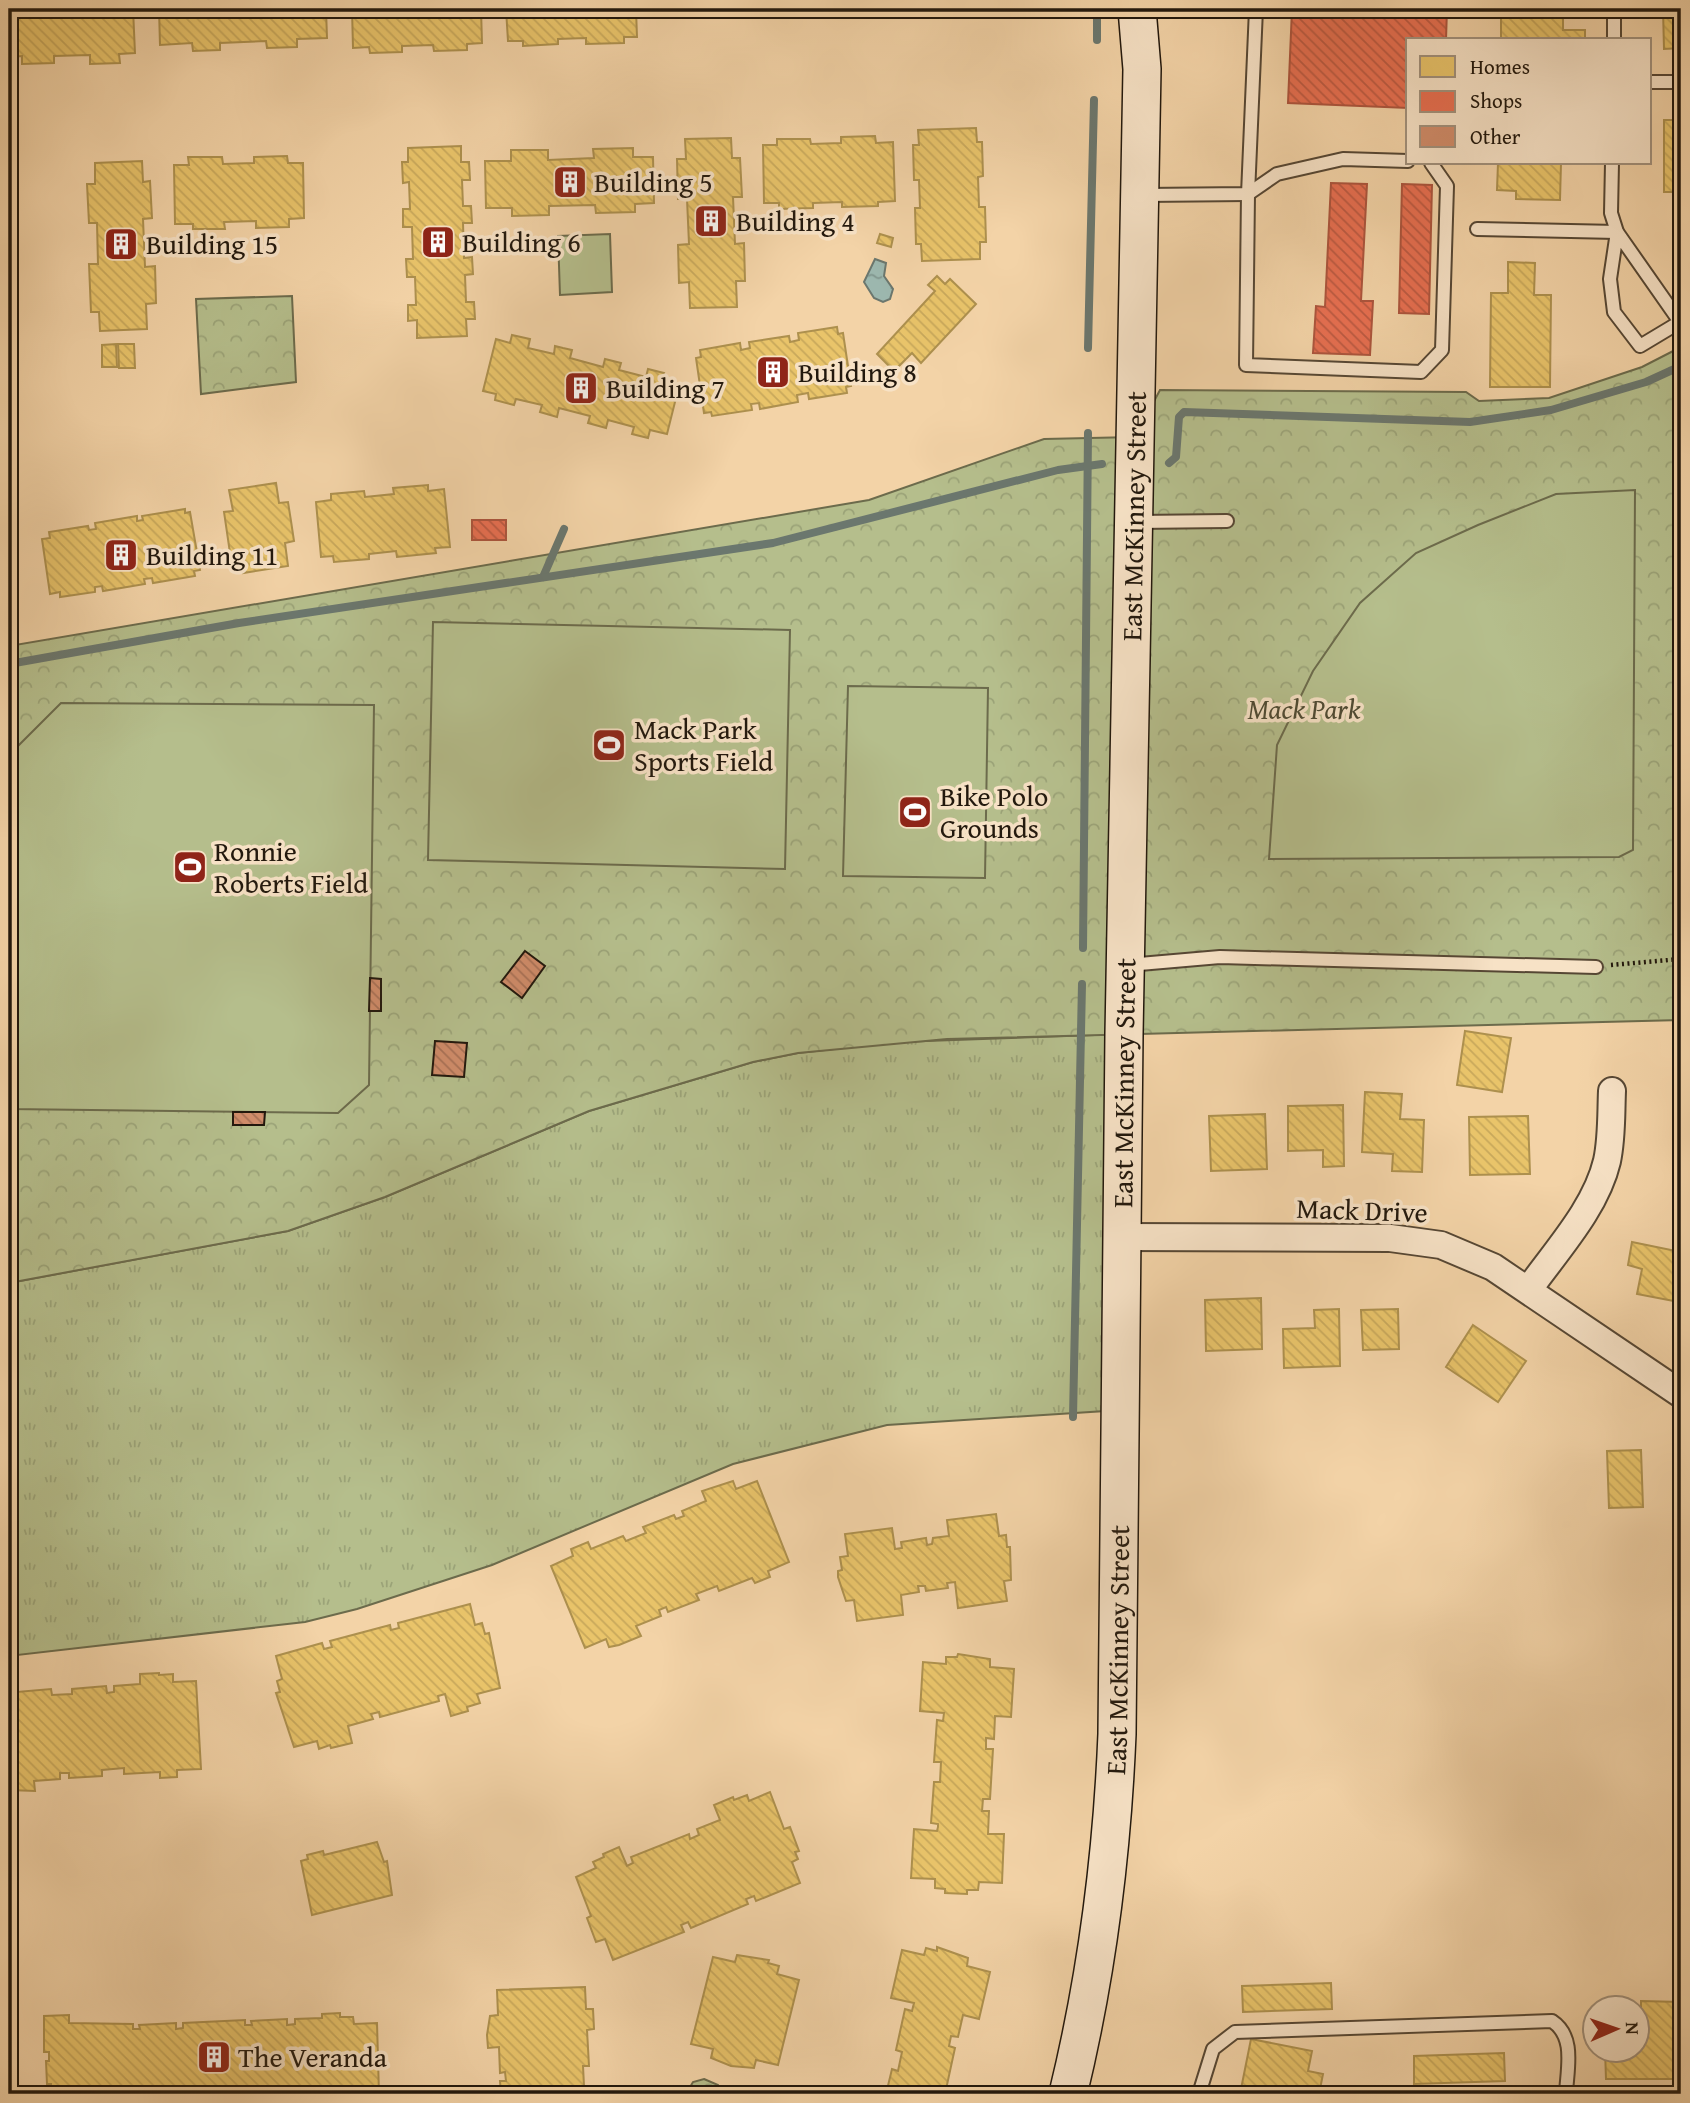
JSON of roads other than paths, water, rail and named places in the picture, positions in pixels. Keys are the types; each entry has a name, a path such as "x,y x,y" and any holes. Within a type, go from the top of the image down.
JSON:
{"main road":[{"name":"East McKinney Street","path":"1068,2094 1094,1981 1115,1788 1142,69 1137,9"},
{"name":"East McKinney Street","path":"1142,69 1149,9"}],"street":[{"path":"1528,1289 1586,1207 1601,1177 1609,1143 1612,1091"},
{"name":"Mack Drive","path":"1122,1237 1390,1238 1426,1241 1480,1259 1681,1394"}],"lane":[{"path":"1256,9 1248,194 1245,365 1421,372 1441,350 1447,186 1432,164"},
{"path":"1614,9 1614,38"},
{"path":"1652,82 1681,82"},
{"path":"1140,195 1248,194 1277,174 1343,159 1406,161"},
{"path":"1612,164 1611,213 1617,232 1680,322 1640,346 1614,312 1610,279 1617,232"},
{"path":"1477,229 1617,232"},
{"path":"1133,522 1227,521"},
{"path":"1126,966 1220,957 1596,967"},
{"path":"1199,2094 1213,2049 1235,2032 1552,2021 1559,2026 1569,2042 1566,2094"}],"water":[{"path":"875,259 886,263 884,276 893,289 890,299 883,302 874,298 864,282"}],"waterway":[{"path":"1097,9 1097,40"},
{"path":"1088,348 1094,100"},
{"path":"1169,463 1176,457 1179,417 1184,412 1470,422 1551,410 1646,382 1681,366"},
{"path":"1083,948 1088,433"},
{"path":"9,664 239,623 773,543 1058,470 1102,464"},
{"path":"543,577 564,529"},
{"path":"1073,1417 1082,984"}],"place":[{"name":"Building 5","path":"570,182"},
{"name":"Building 4","path":"711,221"},
{"name":"Building 6","path":"438,242"},
{"name":"Building 15","path":"121,244"},
{"name":"Building 8","path":"773,372"},
{"name":"Building 7","path":"581,388"},
{"name":"Building 11","path":"121,555"},
{"name":"Mack Park Sports Field","path":"609,745"},
{"name":"Bike Polo Grounds","path":"915,812"},
{"name":"Ronnie Roberts Field","path":"190,867"},
{"name":"The Veranda","path":"214,2057"}],"park label":[{"name":"Mack Park","path":"1304,709"}]}
